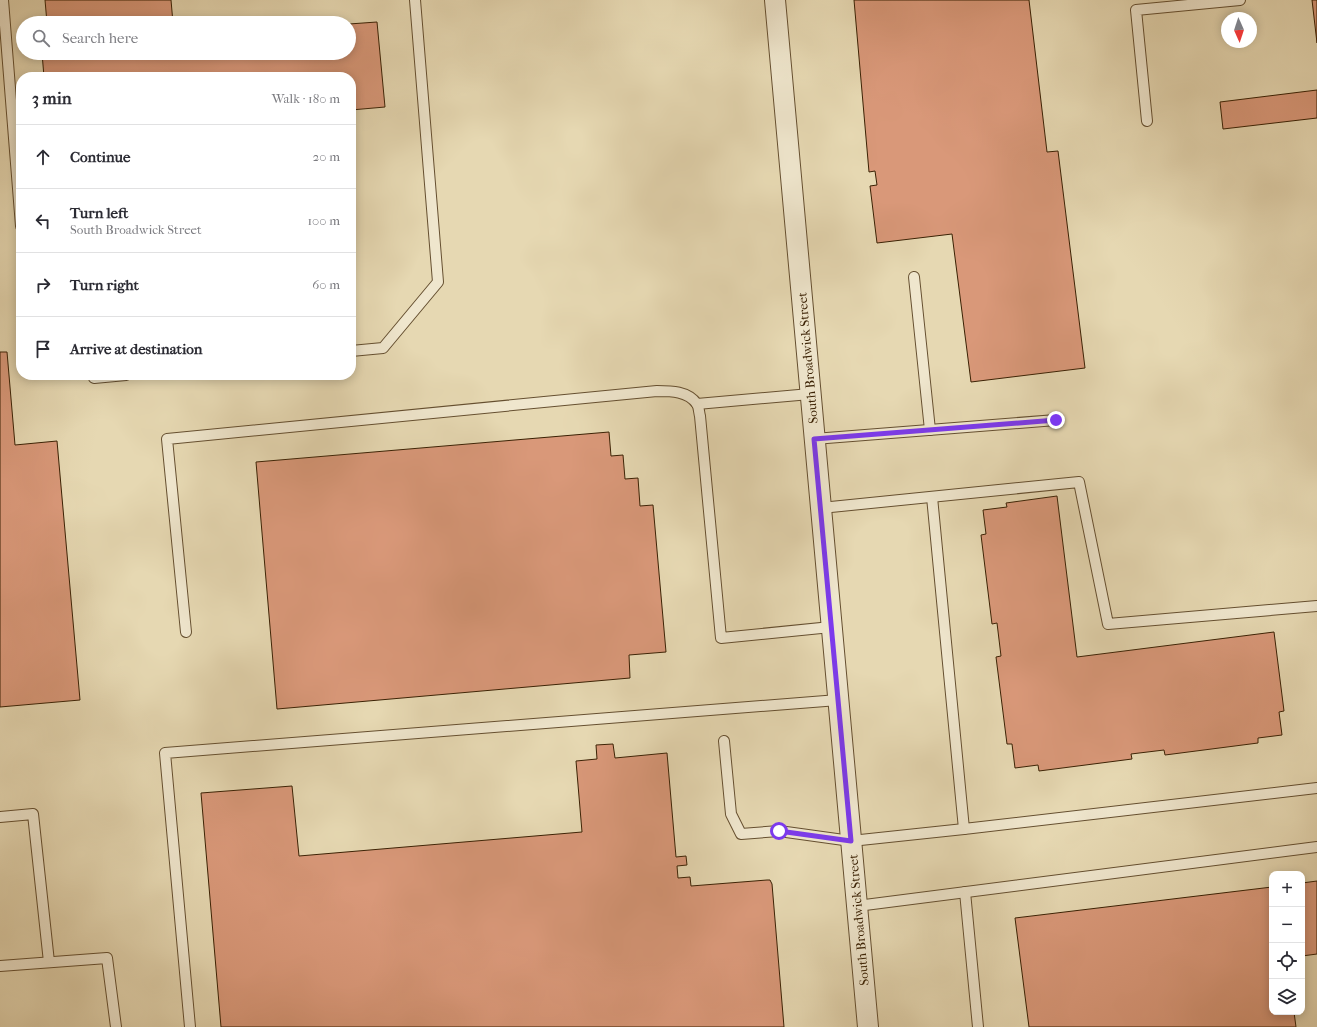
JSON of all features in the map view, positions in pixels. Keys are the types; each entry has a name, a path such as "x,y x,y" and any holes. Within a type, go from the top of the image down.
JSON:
{"street":[{"name":"South Broadwick Street","path":"775,0 868,1027"}],"lane":[{"path":"3,0 16,163"},
{"path":"356,351 383,348 438,282 415,0"},
{"path":"1147,121 1135,5 1240,0"},
{"path":"914,277 930,430"},
{"path":"186,632 167,439 657,391 674,392 687,395 697,404 700,416 721,638 832,627"},
{"path":"697,404 810,394"},
{"path":"814,439 1056,420"},
{"path":"820,508 1078,482 1108,624 1317,606"},
{"path":"932,497 964,829"},
{"path":"190,1027 165,753 838,700"},
{"path":"724,742 731,814 741,834 779,831 851,841 1317,788"},
{"path":"0,817 33,814 49,962"},
{"path":"857,906 1317,847"},
{"path":"965,892 978,1027"},
{"path":"0,966 107,958 116,1027"}],"building":[{"path":"45,0 171,0 172,16 46,16"},
{"path":"854,0 1029,0 1047,152 1058,151 1085,368 971,382 952,234 877,243 870,186 877,185 875,171 869,172"},
{"path":"1312,0 1317,0 1317,43"},
{"path":"377,22 385,107 356,110 356,72 44,72 43,60 356,60 356,24"},
{"path":"1317,90 1317,118 1223,129 1220,102"},
{"path":"0,352 7,352 15,445 57,441 80,700 0,707"},
{"path":"609,432 611,456 623,455 625,479 638,478 640,506 653,505 666,652 629,655 630,678 277,709 256,462"},
{"path":"1057,496 1077,657 1274,632 1284,711 1279,712 1282,735 1258,738 1258,743 1165,755 1164,750 1131,754 1132,759 1039,771 1038,765 1015,768 1012,744 1007,744 996,657 1001,656 997,623 992,624 981,535 986,534 983,510 1007,507 1006,503"},
{"path":"613,744 615,758 667,753 676,857 686,856 687,865 677,866 678,878 690,877 691,886 770,880 772,884 784,1027 221,1027 201,793 292,786 299,856 582,832 576,761 597,759 596,745"},
{"path":"1317,881 1317,954 1305,956 1305,907 1305,883"},
{"path":"1269,887 1269,1015 1294,1015 1296,1027 1029,1027 1015,918"}],"route":[{"path":"779,831 851,841 814,439 1056,420"}]}
